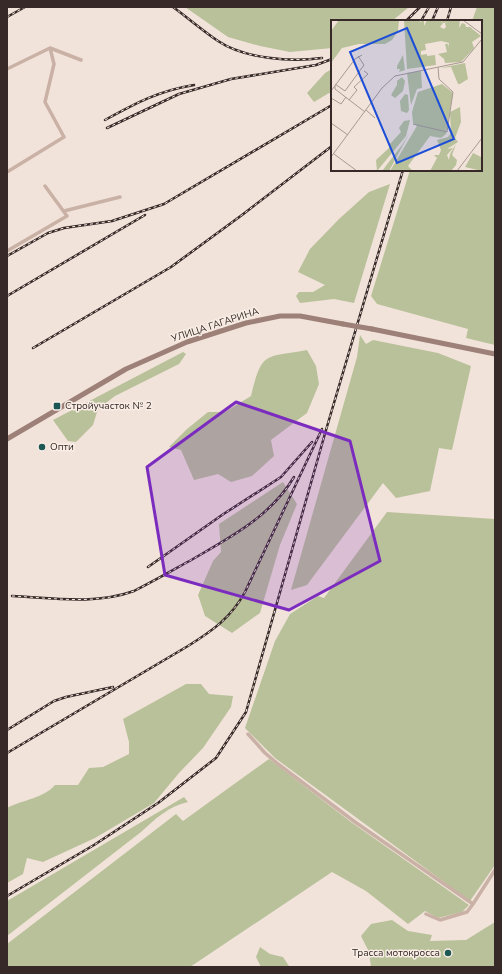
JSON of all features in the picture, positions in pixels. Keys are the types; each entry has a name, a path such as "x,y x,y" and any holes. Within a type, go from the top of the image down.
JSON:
{"main road":[{"name":"УЛИЦА ГАГАРИНА","path":"7,439 126,369 187,342 246,323 280,316 300,316 495,354"}],"street":[{"path":"7,172 64,137 44,102 54,64 50,48"},
{"path":"7,69 50,48 81,60"},
{"path":"7,251 67,216 45,186"},
{"path":"64,211 120,197"},
{"path":"248,734 265,753 278,764 355,822 473,904"},
{"path":"426,914 440,920 466,912 473,904 495,870"}],"highlighted area":[{"path":"236,402 350,441 380,561 289,610 165,575 147,467"}],"green space":[{"path":"185,7 409,7 393,20 331,20 331,48 290,52 260,46 228,37"},
{"path":"477,7 495,7 495,345 466,338 468,329 377,304 371,296 410,171 482,171 482,20 472,20"},
{"path":"331,70 331,94 329,93 314,102 307,93 325,73"},
{"path":"390,184 354,303 334,299 300,303 296,296 299,292 313,292 325,285 298,272 310,249 339,219 369,192"},
{"path":"360,335 366,344 373,340 438,353 471,366 452,450 439,448 430,491 396,498 383,483 307,585 291,590 357,357"},
{"path":"307,350 316,366 319,384 307,413 271,440 274,456 252,476 231,482 218,474 194,480 181,450 169,447 187,429 208,412 225,412 251,396 258,371 262,363 267,359 282,354"},
{"path":"183,352 186,354 179,364 115,396 98,409 93,425 76,442 68,441 53,420"},
{"path":"283,482 297,504 280,545 260,613 232,633 205,616 198,595 213,561 221,552 219,524"},
{"path":"387,512 495,519 495,865 470,901 275,758 245,728 275,641 290,614 318,596 324,598"},
{"path":"186,684 201,684 209,694 233,696 231,707 203,748 179,773 154,803 95,838 43,862 27,858 23,874 7,883 7,808 39,796 55,785 78,785 89,768 103,767 129,754 129,742 123,719"},
{"path":"269,759 351,822 469,905 462,912 438,918 425,911 408,924 366,891 332,872 190,967 7,967 7,944 176,814 183,821"},
{"path":"184,797 188,802 168,810 7,936 7,901"},
{"name":"Трасса мотокросса","path":"392,920 408,931 432,935 430,941 466,940 495,922 495,967 371,967 369,952 361,936 371,924"},
{"path":"260,947 270,954 283,957 289,966 261,967 256,957"}],"railway":[{"path":"7,17 25,7"},
{"path":"173,7 218,41 241,52 268,58 296,60 322,58"},
{"path":"407,20 420,7"},
{"path":"422,20 429,7"},
{"path":"432,20 438,7"},
{"path":"447,20 451,7"},
{"path":"107,128 179,94 231,79 316,65 331,59"},
{"path":"105,120 158,94 194,85"},
{"path":"7,256 48,233 64,228 112,221 164,204 331,106"},
{"path":"33,348 171,267 331,147"},
{"path":"7,896 94,845 158,803 216,758 246,712 326,430 403,171"},
{"path":"7,296 145,215"},
{"path":"7,753 188,646 205,635 227,617 240,601 245,592 322,429"},
{"path":"148,567 222,515 281,477 312,442"},
{"path":"12,596 74,600 104,598 134,591 236,534 274,503 285,491 294,477"},
{"path":"7,730 54,701 113,687"}],"place":[{"name":"Стройучасток № 2","path":"57,406"},
{"name":"Опти","path":"42,447"},
{"name":"Трасса мотокросса","path":"448,953"}]}
